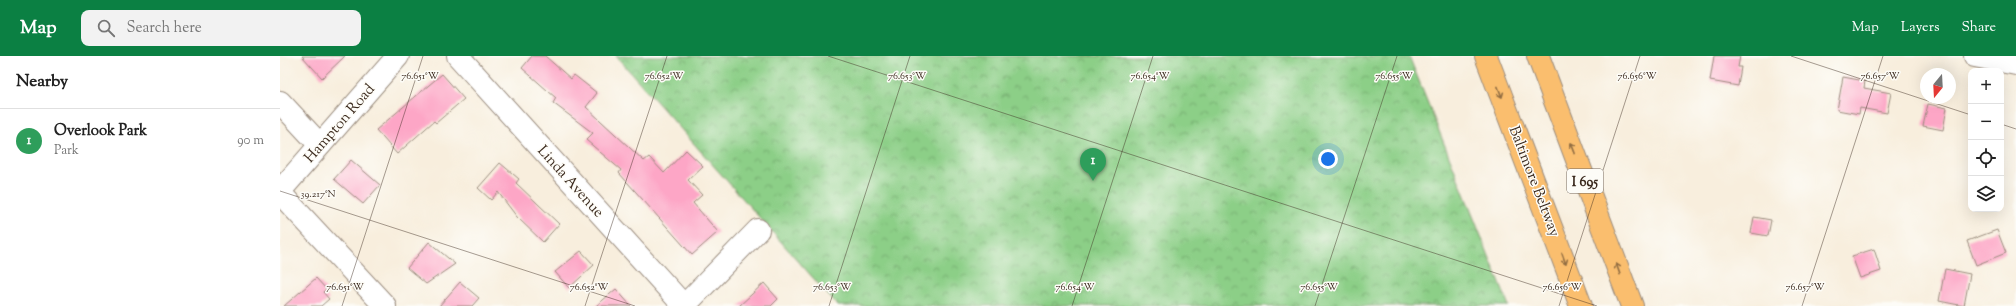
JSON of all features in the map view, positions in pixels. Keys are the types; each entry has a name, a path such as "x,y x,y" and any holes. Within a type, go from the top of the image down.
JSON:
{"highway":[{"name":"Baltimore Beltway","path":"1486,56 1581,306"},
{"name":"I 695","path":"1538,56 1632,306"}],"street":[{"name":"Hampton Road","path":"280,192 398,56"},
{"name":"Linda Avenue","path":"458,56 684,306"},
{"path":"1975,56 2016,64"},
{"path":"280,102 320,145"},
{"path":"280,192 385,306"},
{"path":"684,306 758,230"}],"green space":[{"path":"616,56 1409,56 1509,306 838,306"}],"building":[{"path":"302,56 345,56 322,78"},
{"path":"532,56 545,56 571,79 574,75 597,93 586,107 644,161 649,157 664,173 686,150 703,166 688,180 702,195 693,203 718,232 692,255 619,173 621,170 586,140 593,133 553,103 556,98 522,68"},
{"path":"1714,56 1740,56 1738,67 1741,67 1738,86 1710,81"},
{"path":"442,74 464,99 436,123 434,121 397,154 376,130"},
{"path":"1843,77 1865,81 1864,88 1891,93 1887,113 1860,108 1859,114 1837,110"},
{"path":"1928,104 1947,108 1943,130 1923,126"},
{"path":"351,160 380,185 363,204 334,179"},
{"path":"500,163 519,179 516,183 559,224 543,242 517,217 498,192 491,200 478,188"},
{"path":"1754,217 1771,220 1768,236 1751,233"},
{"path":"1997,230 2006,253 1976,265 1967,241"},
{"path":"429,242 455,264 426,284 407,268"},
{"path":"1874,249 1881,271 1860,278 1852,256"},
{"path":"581,251 594,265 569,288 555,272"},
{"path":"1945,269 1970,274 1964,306 1939,301"},
{"path":"316,278 326,289 323,292 329,299 321,306 284,306"},
{"path":"460,282 479,298 472,306 439,306"},
{"path":"764,283 778,299 771,306 739,306"},
{"path":"616,289 631,306 596,306"}],"place":[{"name":"Overlook Park","path":"1093,181"}]}
